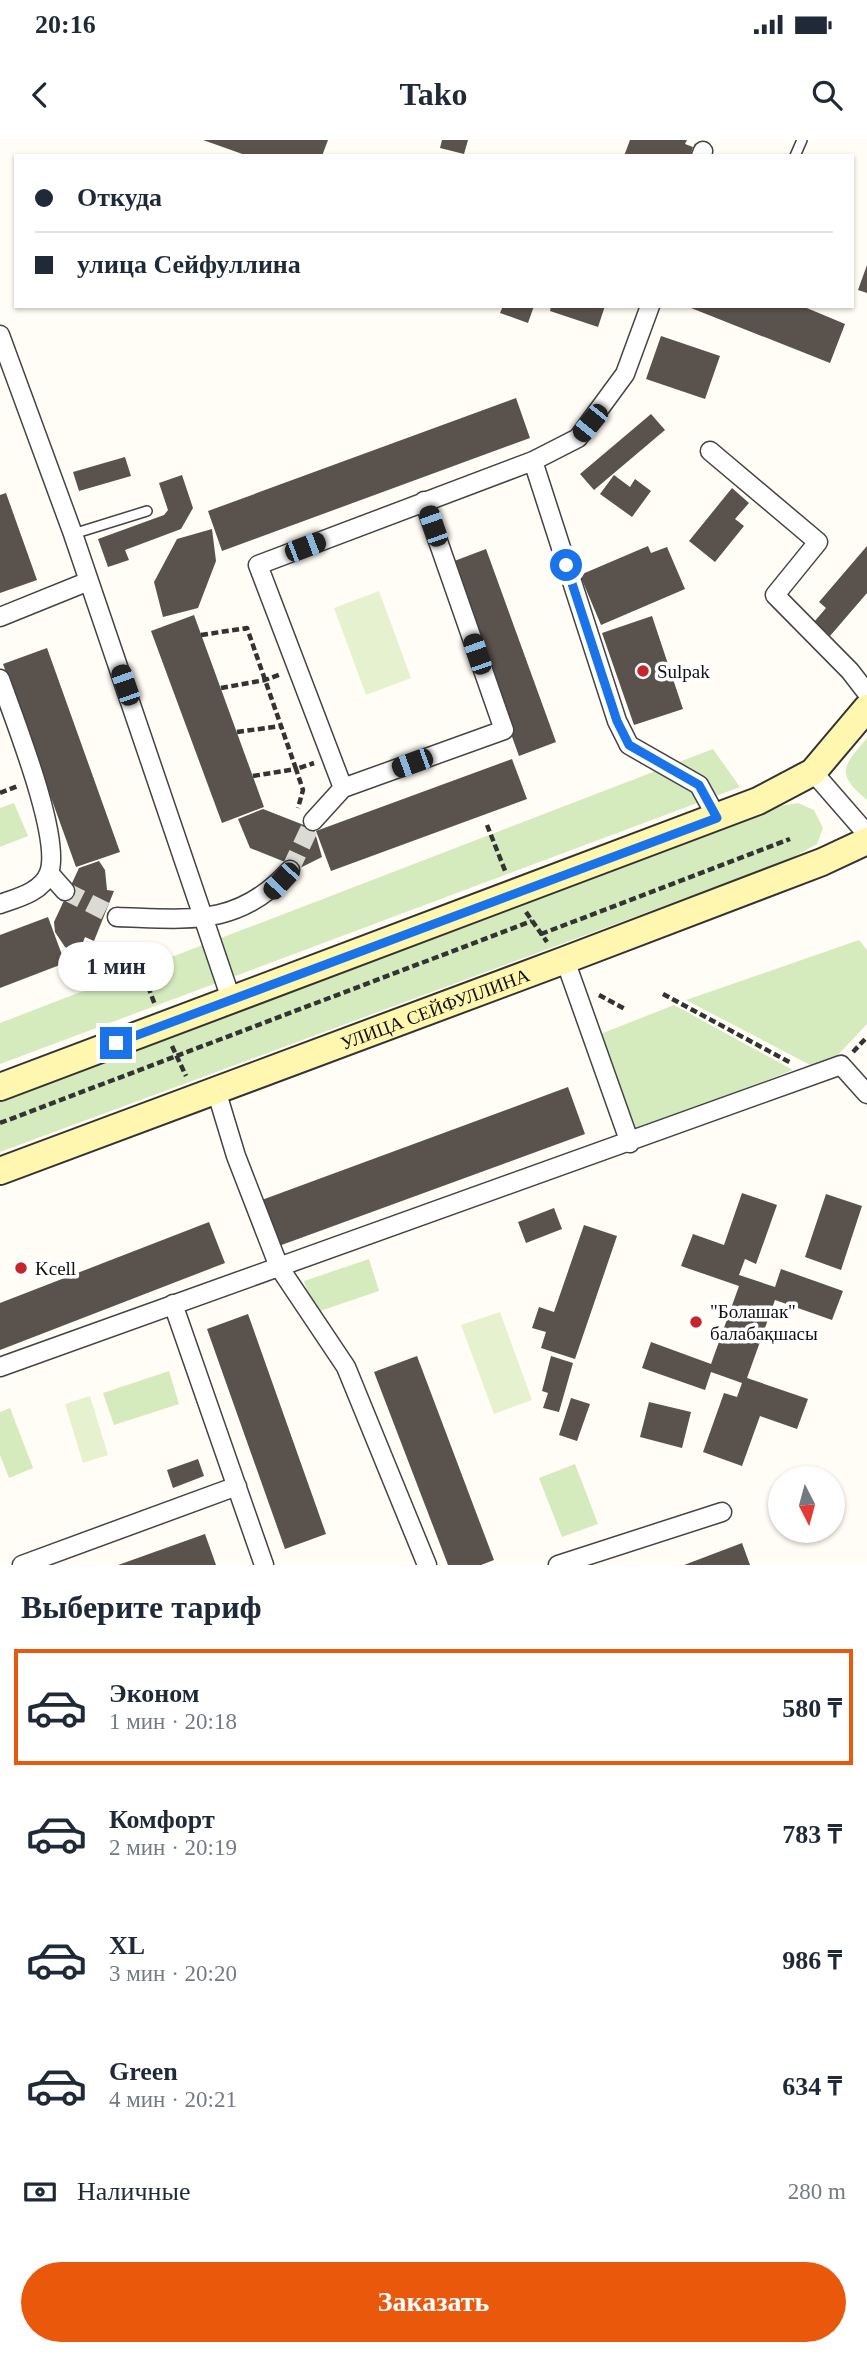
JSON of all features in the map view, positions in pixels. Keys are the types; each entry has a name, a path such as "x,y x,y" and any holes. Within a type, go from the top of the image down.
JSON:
{"main road":[{"path":"0,1087 717,818 813,772 867,708"},
{"name":"УЛИЦА СЕЙФУЛЛИНА","path":"0,1171 565,960 822,862 867,841"}],"street":[{"path":"343,788 258,565 533,461 578,438 603,408 625,374 649,308"},
{"path":"0,335 73,534 231,999"},
{"path":"709,451 818,542 775,595 850,671 867,694"},
{"path":"533,461 617,721 629,745 699,785 717,818"},
{"path":"305,818 343,788 504,730 424,501"},
{"path":"0,617 89,581"},
{"path":"0,679 35,780 51,849 49,873 29,893 0,904"},
{"path":"813,772 867,834"},
{"path":"117,917 205,919 271,892 290,870"},
{"path":"49,873 65,891"},
{"path":"565,960 630,1143"},
{"path":"0,1367 817,1076 841,1065 867,1094"},
{"path":"216,1090 236,1156 279,1267 346,1367 427,1565"},
{"path":"173,1304 264,1565"},
{"path":"22,1565 237,1486"},
{"path":"558,1565 722,1511"}],"lane":[{"path":"73,534 147,511"}],"path":[{"path":"201,635 247,628 303,790 305,818"},
{"path":"220,688 265,680 297,668"},
{"path":"237,732 281,726"},
{"path":"253,776 296,769 331,757"},
{"path":"541,934 790,839"},
{"path":"0,1123 532,921"},
{"path":"663,994 817,1076"}],"green space":[{"path":"379,591 411,678 366,695 334,608"},
{"path":"867,738 867,800 850,783 846,770 852,756"},
{"path":"713,749 740,787 0,1064 0,1023"},
{"path":"14,803 28,836 0,847 0,808"},
{"path":"798,803 814,810 823,828 817,844 788,860 0,1152 0,1099 780,806"},
{"path":"859,940 867,950 867,1024 836,1057 812,1066 686,1000"},
{"path":"674,1005 793,1070 635,1131 598,1035"},
{"path":"369,1259 379,1291 314,1313 304,1281"},
{"path":"500,1312 532,1400 494,1414 461,1325"},
{"path":"169,1371 179,1404 114,1425 103,1393"},
{"path":"90,1396 108,1455 83,1463 65,1404"},
{"path":"10,1408 33,1468 9,1478 0,1455 0,1412"},
{"path":"575,1464 598,1524 562,1537 539,1478"}],"building":[{"path":"203,140 328,140 323,154 242,154"},
{"path":"442,140 468,140 464,154 440,148"},
{"path":"630,140 687,140 685,144 693,147 691,154 625,154"},
{"path":"867,265 867,293 858,290"},
{"path":"502,308 533,308 528,323 500,313"},
{"path":"551,308 604,308 598,327 550,311"},
{"path":"691,308 807,308 845,324 830,363"},
{"path":"661,336 720,356 705,399 646,379"},
{"path":"516,398 530,438 222,551 208,511"},
{"path":"651,414 665,430 594,490 580,474"},
{"path":"125,457 131,476 79,491 73,472"},
{"path":"182,475 193,508 181,529 125,550 129,560 108,567 98,539 164,515 168,510 159,483"},
{"path":"614,475 630,487 635,479 651,491 632,517 600,494"},
{"path":"732,488 749,503 735,519 744,526 715,562 689,541"},
{"path":"6,493 37,580 0,593 0,495"},
{"path":"212,529 216,561 198,608 163,617 154,582 177,539"},
{"path":"648,546 651,553 667,547 685,589 601,625 580,575"},
{"path":"867,546 867,593 830,636 814,622 826,608 819,602"},
{"path":"486,549 556,742 519,756 449,563"},
{"path":"194,615 264,807 222,823 151,631"},
{"name":"Sulpak","path":"652,616 683,709 634,725 602,633"},
{"path":"47,648 120,852 76,867 3,664"},
{"path":"512,759 527,799 331,871 316,831"},
{"path":"263,809 314,829 322,857 300,868 250,848 238,819"},
{"path":"99,861 105,870 107,890 114,891 94,941 85,937 79,953 65,947 55,932 54,922 79,868"},
{"path":"48,917 65,963 0,988 0,935"},
{"path":"568,1087 585,1134 276,1247 259,1201"},
{"path":"742,1193 777,1205 756,1264 745,1259 739,1275 775,1287 781,1269 843,1291 832,1320 775,1300 747,1378 808,1399 797,1429 760,1416 742,1466 703,1452 724,1393 737,1397 742,1383 711,1372 705,1390 642,1368 651,1342 711,1364 739,1286 681,1266 693,1234 724,1245"},
{"path":"826,1194 862,1206 841,1270 805,1257"},
{"path":"554,1208 562,1229 526,1243 518,1222"},
{"path":"209,1222 225,1263 0,1350 0,1303"},
{"path":"584,1225 617,1236 575,1359 541,1348 546,1332 532,1328 539,1307 554,1312"},
{"path":"248,1314 326,1534 285,1549 207,1329"},
{"path":"417,1356 494,1560 481,1565 448,1565 374,1372"},
{"path":"551,1356 573,1363 559,1412 543,1408 548,1393 542,1391"},
{"path":"571,1398 590,1404 577,1441 559,1435"},
{"path":"649,1402 691,1412 682,1448 640,1437"},
{"path":"198,1459 204,1476 173,1488 167,1470"},
{"path":"205,1534 216,1565 118,1565"},
{"path":"742,1543 750,1565 684,1565"}],"tunnel":[{"path":"290,870 313,821"},
{"path":"65,891 117,917"}],"place":[{"name":"Sulpak","path":"643,671"},
{"name":"Kcell","path":"21,1268"},
{"name":"\"Болашак\" балабақшасы","path":"696,1322"}],"route":[{"path":"116,1043 717,818 699,785 629,745 617,721 566,565"}]}
